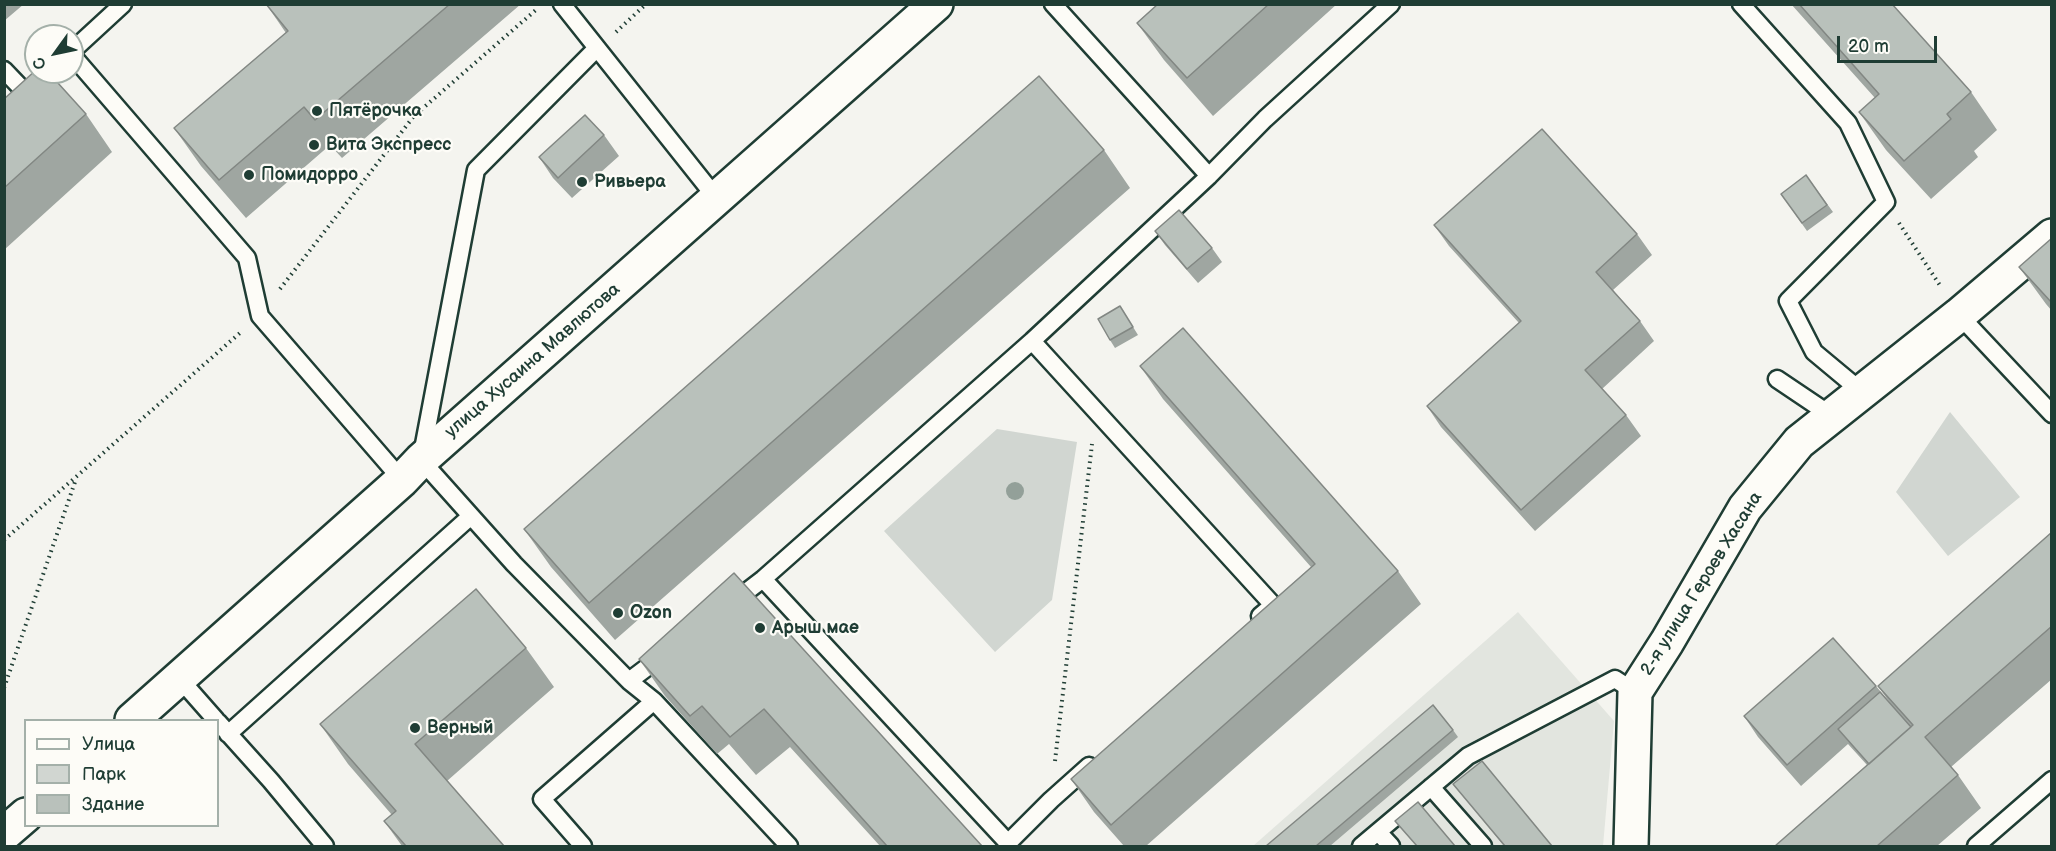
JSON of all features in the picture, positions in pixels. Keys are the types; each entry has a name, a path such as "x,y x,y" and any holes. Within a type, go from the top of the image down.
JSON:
{"street":[{"name":"улица Хусаина Мавлютова","path":"133,719 936,4"},
{"name":"2-я улица Героев Хасана","path":"1632,846 1635,692 1667,642 1745,508 1798,442 1959,315 2052,236"},
{"path":"4,834 24,817"}],"lane":[{"path":"84,41 123,4"},
{"path":"562,4 717,199"},
{"path":"1053,4 1209,176"},
{"path":"725,608 763,579 1032,341 1209,176 1265,119 1391,4"},
{"path":"1741,4 1848,123 1886,202 1788,301 1814,352 1862,392"},
{"path":"411,470 476,170 597,48"},
{"path":"84,67 247,258 260,315 411,470 471,516 514,564 629,681 654,701 789,846"},
{"path":"4,70 26,93"},
{"path":"12,106 36,84"},
{"path":"1959,315 2052,414"},
{"path":"1032,341 1273,605 1246,628"},
{"path":"1777,379 1832,416"},
{"path":"325,846 271,781 220,725 471,516"},
{"path":"763,579 1008,843 1051,800 1104,753"},
{"path":"629,681 677,644"},
{"path":"179,678 215,719"},
{"path":"1361,846 1468,756 1615,679 1635,692"},
{"path":"583,846 542,799 654,701"},
{"path":"1976,846 2052,780"},
{"path":"1431,787 1483,846"},
{"path":"1378,832 1391,846"}],"path":[{"path":"597,48 646,4"},
{"path":"1886,202 1959,315"},
{"path":"1051,800 1096,410"},
{"path":"4,688 76,477"}],"shaded area":[{"path":"1518,612 1614,721 1603,846 1253,846"}],"green space":[{"path":"1950,412 2020,497 1948,556 1896,492"},
{"path":"997,429 1077,442 1052,600 995,652 884,531"}],"building":[{"path":"266,4 450,4 315,120 304,107 219,180 174,128 288,31"},
{"path":"1158,4 1269,4 1187,78 1137,23"},
{"path":"1799,4 1892,4 1971,92 1947,114 1951,119 1904,161 1859,112 1879,94"},
{"path":"1039,76 1104,150 589,603 524,529"},
{"path":"24,81 24,84 59,84 86,114 4,188 4,99"},
{"path":"585,115 604,135 558,178 539,157"},
{"path":"1542,129 1637,234 1596,272 1640,321 1585,370 1626,415 1521,510 1427,406 1521,321 1434,225"},
{"path":"1806,175 1827,205 1802,223 1781,194"},
{"path":"1179,210 1212,248 1187,269 1155,231"},
{"path":"2052,238 2052,303 2019,267"},
{"path":"1120,306 1133,327 1110,340 1098,319"},
{"path":"1183,328 1398,571 1111,825 1071,779 1315,564 1140,366"},
{"path":"2052,532 2052,626 1925,737 1958,775 1877,846 1775,846 1913,725 1878,686"},
{"path":"734,573 982,846 887,846 764,709 730,737 702,706 690,716 639,659"},
{"path":"476,589 526,648 415,744 504,846 406,846 384,821 396,811 320,724"},
{"path":"1833,638 1876,686 1787,765 1744,716"},
{"path":"1880,692 1911,727 1869,764 1838,729"},
{"path":"1433,705 1453,730 1316,846 1266,846"},
{"path":"1482,761 1552,846 1505,846 1453,784"},
{"path":"1418,802 1455,846 1417,846 1395,821"}],"place":[{"name":"Пятёрочка","path":"317,111"},
{"name":"Вита Экспресс","path":"314,145"},
{"name":"Помидорро","path":"249,175"},
{"name":"Ривьера","path":"582,182"},
{"name":"Ozon","path":"618,613"},
{"name":"Арыш мае","path":"760,628"},
{"name":"Верный","path":"415,728"}]}
